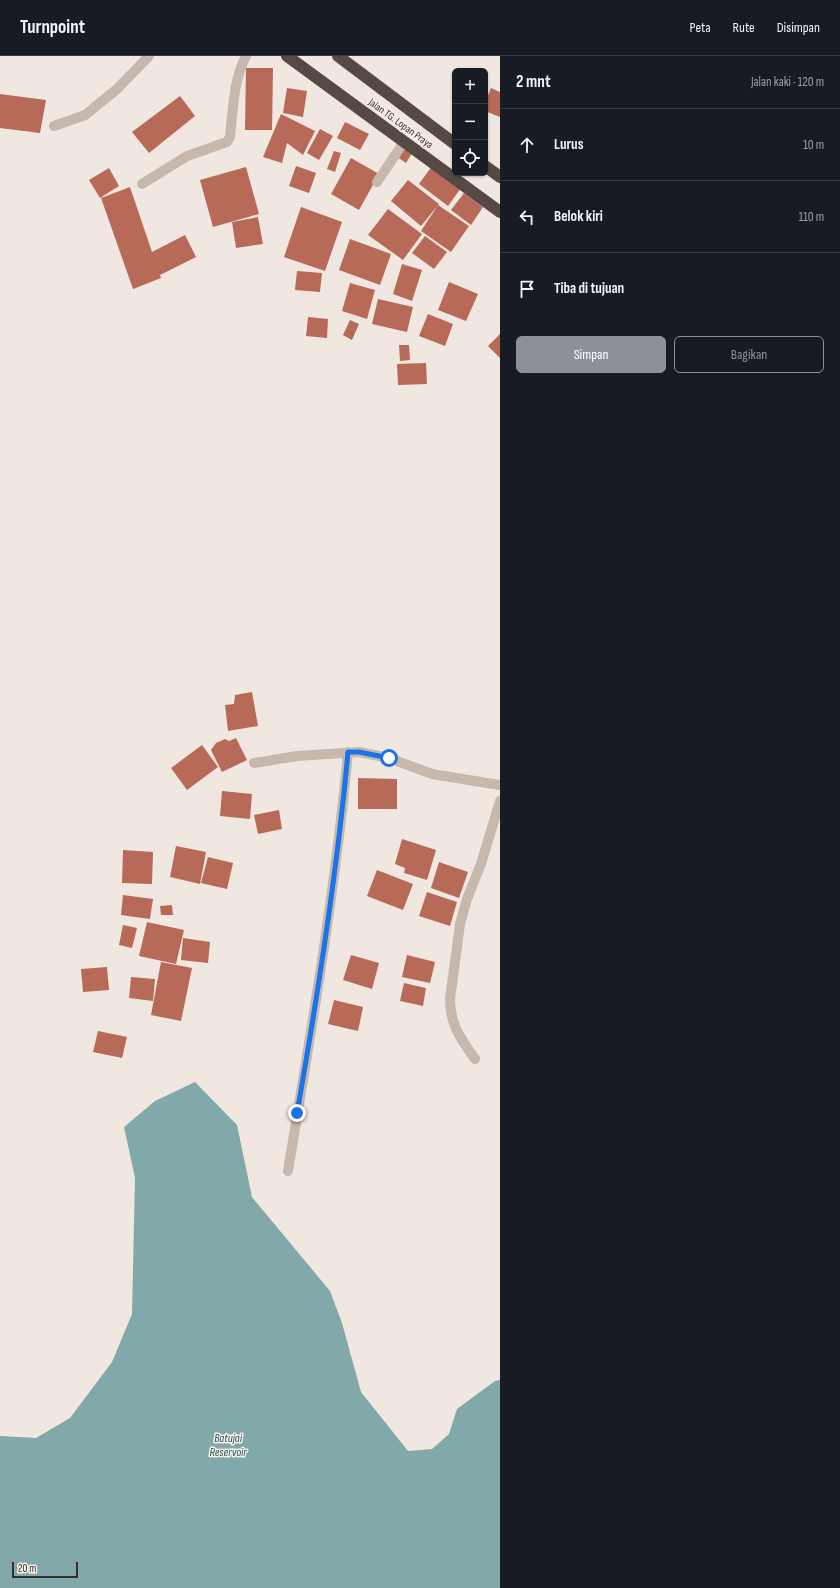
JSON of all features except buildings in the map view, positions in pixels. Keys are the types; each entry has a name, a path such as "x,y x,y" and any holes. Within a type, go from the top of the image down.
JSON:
{"highway":[{"name":"Jalan TG. Lopan Praya","path":"287,56 500,212"},
{"path":"338,56 452,142"},
{"path":"488,168 500,178"}],"street":[{"path":"54,126 85,115 116,90 149,56"},
{"path":"142,184 187,156 227,142 230,137 235,88 241,66 246,56"},
{"path":"377,182 404,142"},
{"path":"288,1171 325,938 343,808 348,752"},
{"path":"254,763 297,756 359,752 389,758 432,774 500,786"},
{"path":"475,1059 452,1021 450,999 460,924 469,893 481,864 500,801"}],"water":[{"name":"Batujai Reservoir","path":"195,1082 237,1125 252,1197 330,1291 342,1323 361,1392 408,1451 432,1449 449,1434 457,1409 495,1381 500,1380 500,1588 0,1588 0,1436 36,1438 70,1418 112,1362 132,1314 135,1178 124,1127 155,1101"}],"route":[{"path":"297,1113 308,1052 327,923 343,808 348,752 359,752 389,758"}]}
